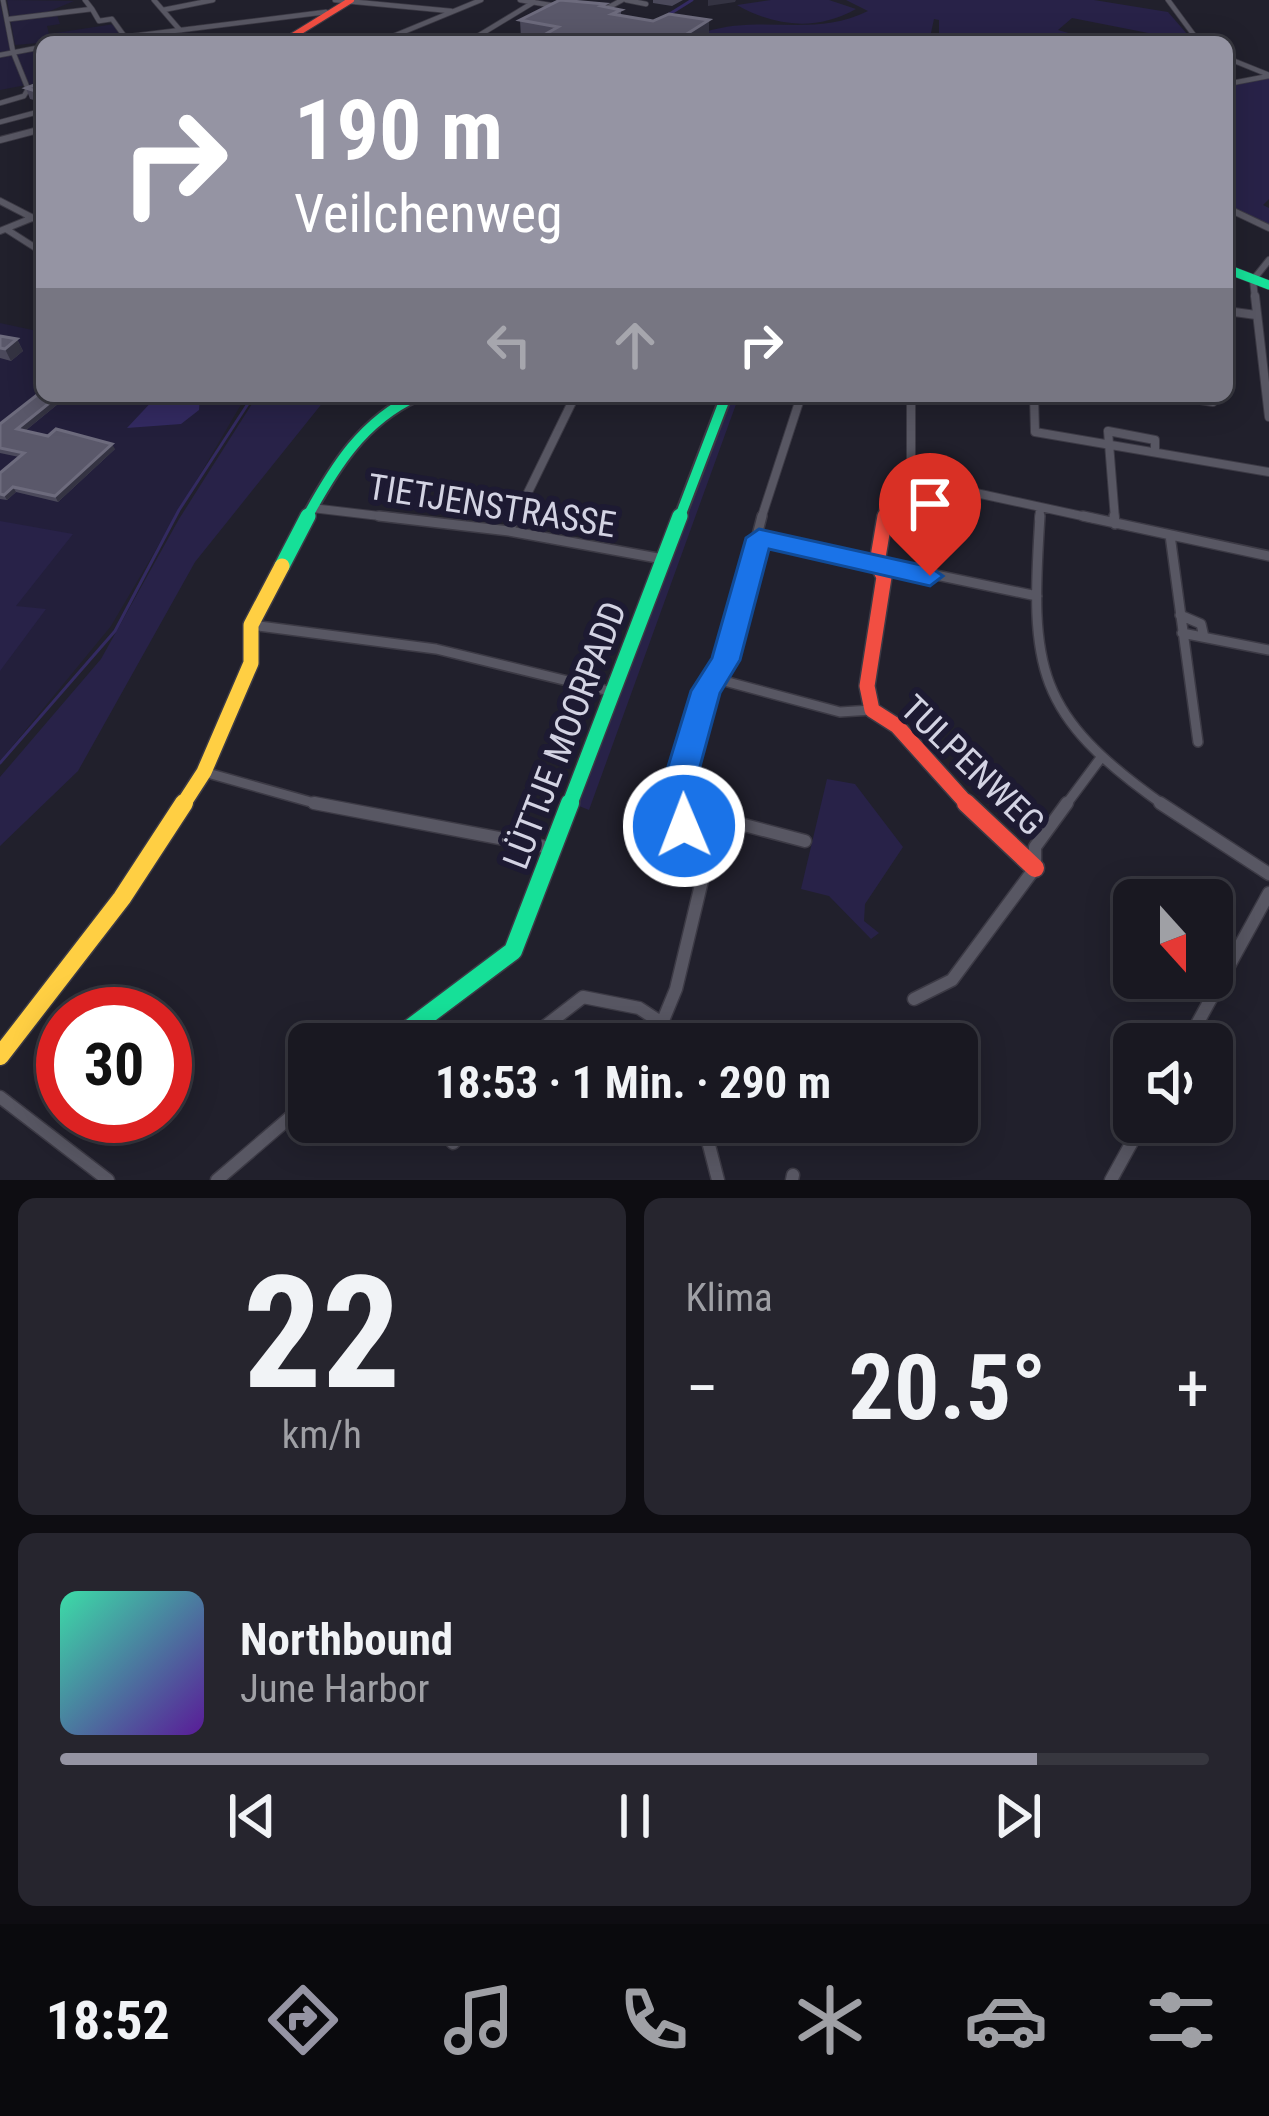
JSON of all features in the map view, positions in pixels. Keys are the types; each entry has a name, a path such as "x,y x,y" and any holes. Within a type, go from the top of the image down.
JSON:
{"street":[{"path":"0,103 24,97 28,88 13,52 3,0"},
{"path":"154,0 179,29"},
{"path":"164,10 213,0"},
{"path":"394,36 481,0"},
{"path":"520,0 573,9"},
{"path":"590,12 624,0 646,4"},
{"path":"1168,0 1195,36"},
{"path":"79,10 77,5 86,1 99,21 112,19 124,36"},
{"path":"132,36 349,1 451,11"},
{"path":"478,36 533,2"},
{"path":"291,36 330,6"},
{"path":"0,19 92,9"},
{"path":"12,38 29,36"},
{"path":"0,55 36,48"},
{"path":"1233,61 1269,76"},
{"path":"1233,83 1269,76"},
{"path":"28,88 36,89"},
{"path":"0,122 36,114"},
{"path":"0,140 36,131"},
{"path":"0,201 36,215"},
{"path":"1233,211 1269,228"},
{"path":"3,230 36,217"},
{"path":"3,230 36,249"},
{"path":"1269,260 1256,315 1269,417"},
{"path":"1233,312 1256,315"},
{"path":"0,1056 122,898 204,772 251,663 251,626 312,508 356,444 397,402"},
{"path":"509,531 572,402"},
{"name":"LÜTTJE MOORPADD","path":"417,1023 513,951 724,402"},
{"path":"549,1023 583,997 639,1008 662,1023 676,989 711,843 684,826 676,796 713,678 725,660 768,491 799,402"},
{"path":"911,402 905,453 920,473 954,491 1269,556"},
{"path":"1034,402 1035,432 1269,472"},
{"path":"1110,445 1114,524"},
{"name":"TULPENWEG","path":"920,473 889,490 877,563 884,578 867,686 872,710 897,726 975,813 1035,868"},
{"name":"TIETJENSTRASSE","path":"312,508 509,531 663,559"},
{"path":"1040,510 1037,596 1044,682 1067,724 1100,759 1269,874"},
{"path":"1170,535 1198,742"},
{"path":"759,538 1037,596"},
{"path":"1180,615 1202,624 1204,637"},
{"path":"251,626 436,649 609,691"},
{"path":"1181,633 1269,650"},
{"path":"713,678 841,712 872,710"},
{"path":"914,999 952,980 1035,868 1035,847 1100,759"},
{"path":"204,772 394,823 551,848"},
{"path":"684,826 714,818 806,841"},
{"path":"1197,1023 1269,892"},
{"path":"0,1097 108,1180"},
{"path":"217,1180 288,1119"},
{"path":"708,1143 718,1180"},
{"path":"1112,1180 1132,1143"}],"shaded area":[{"path":"7,0 74,1 38,16 57,15 60,24 47,26 49,34 114,24 120,36 36,36 36,43 15,45"},
{"path":"829,0 856,9 826,21 796,24 737,5"},
{"path":"846,0 1094,0 1168,12 1189,36 1164,36 1072,18 1058,30 1079,36 939,36 939,20 934,19 930,36 711,36 705,32 747,25 828,23 868,11"},
{"path":"0,3 11,51 36,49 36,83 0,90"},
{"path":"1269,78 1269,199 1263,205 1269,208 1269,225 1233,208 1233,85"},
{"path":"0,323 36,331 36,402 242,402 111,626 0,761"},
{"path":"151,402 200,402 199,410 181,424 127,428"},
{"path":"253,402 323,402 195,562 78,771 0,846 0,777 101,659 179,519"},
{"path":"730,402 737,402 589,810 574,804"},
{"path":"0,521 73,534 16,606 46,609 0,671"},
{"path":"827,779 855,784 903,847 865,904 864,921 879,933 871,939 829,896 801,889"}],"building":[{"path":"560,0 605,4 601,6 621,10 612,14 653,21 669,14 709,20 684,36 542,36 558,27 520,20"},
{"path":"0,336 17,339 5,349 0,348"},
{"path":"36,396 36,402 51,402 17,429 48,436 56,429 112,444 55,496 13,487 4,495 0,494 0,473 24,453 0,448 0,424"}],"waterway":[{"path":"668,15 692,0"},
{"path":"0,763 115,631 179,510 249,402"}],"traffic: fast":[{"path":"1233,271 1269,285"},
{"path":"282,566 353,443 403,402"},
{"path":"417,1023 513,951 724,402"}],"traffic: slow":[{"path":"0,1056 122,898 204,772 251,663 251,625 282,566"}],"traffic: jam":[{"path":"293,36 351,0"},
{"path":"920,473 889,490 877,563 884,577 867,686 872,710 897,726 975,813 1035,868"}],"route":[{"path":"684,826 676,796 706,691 725,660 759,538 930,576"}]}
